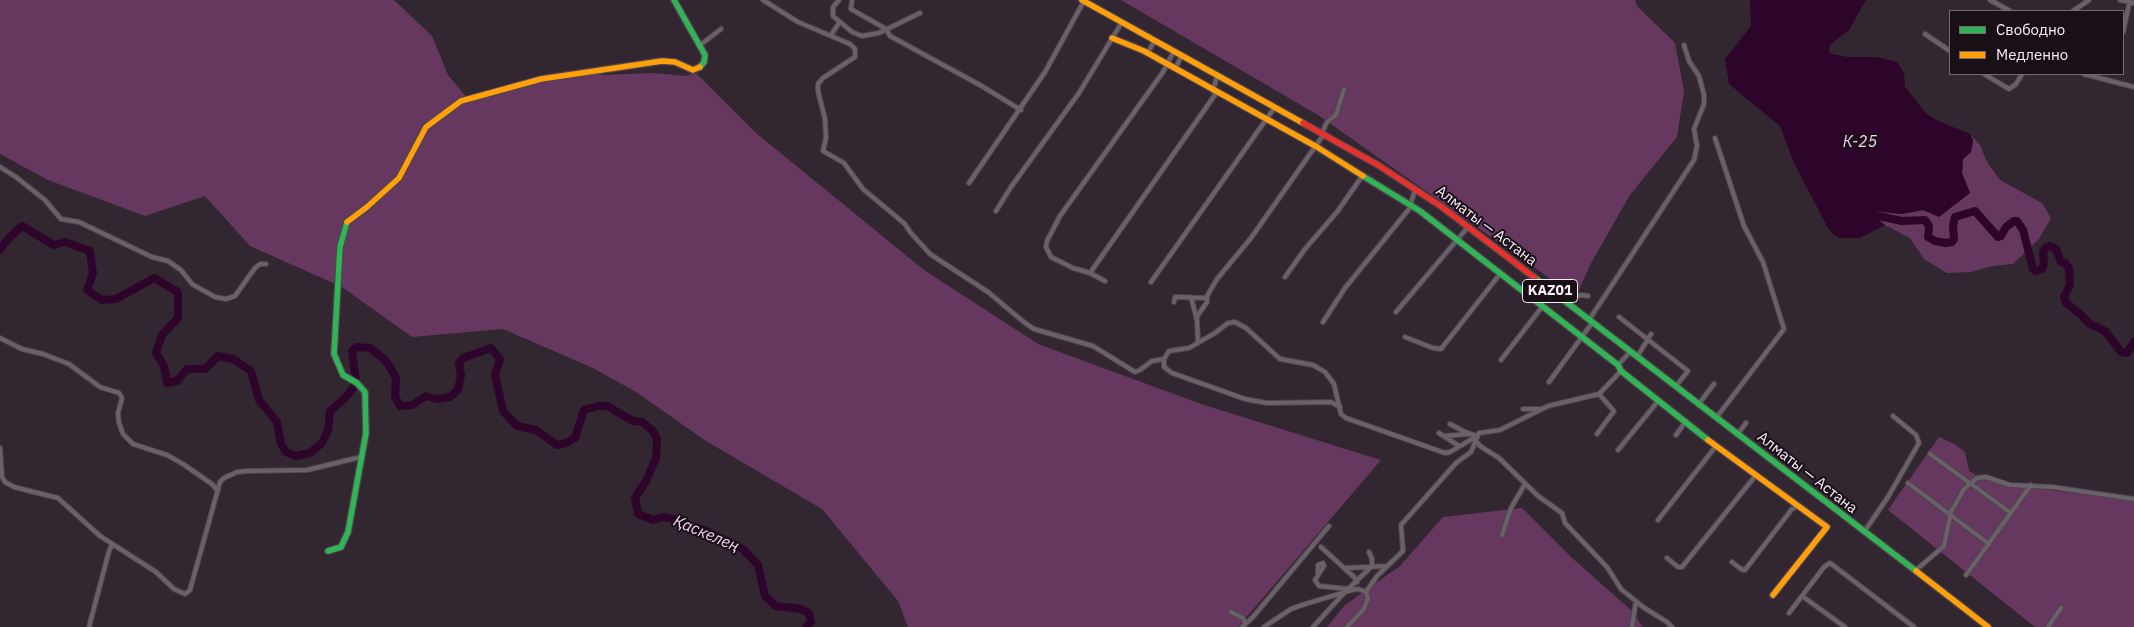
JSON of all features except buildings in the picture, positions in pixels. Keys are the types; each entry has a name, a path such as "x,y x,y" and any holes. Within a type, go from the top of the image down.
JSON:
{"main road":[{"path":"328,552 341,547 348,532 366,433 366,397 364,389 347,378 340,370 334,354 340,247 347,220 367,207 399,178 426,127 462,101 541,79 662,61 675,62 693,70 704,62 705,55 674,0"},
{"name":"Алматы — Астана","path":"1083,0 1275,106 1378,165 1415,190 1468,227 1591,321 1985,626"},
{"path":"1112,38 1147,54 1214,93 1317,146 1411,206 1620,368 1716,446 1827,527 1773,595"}],"street":[{"path":"763,0 798,22 850,44 856,52 855,56 823,78 818,84 825,118 826,138 822,149 844,163 863,189 906,224 910,232 930,254 988,292 1025,323 1044,332 1093,346 1131,371 1137,372 1152,360 1164,359"},
{"path":"839,0 833,7 832,14 839,23 862,36 879,33 920,13"},
{"path":"852,0 851,9 886,30 890,36 980,85 1021,110"},
{"path":"969,184 1021,110 1056,54 1083,0"},
{"path":"1990,0 2008,10"},
{"path":"2074,10 2089,0"},
{"path":"2120,0 2131,2 2124,28"},
{"path":"996,211 1010,187 1079,93 1122,22"},
{"path":"831,35 839,23"},
{"path":"699,46 721,29"},
{"path":"1925,34 1949,50"},
{"path":"1147,54 1155,40"},
{"path":"1549,382 1581,338 1694,160 1697,146 1694,130 1704,104 1704,95 1699,76 1689,61 1684,45"},
{"path":"1105,281 1051,257 1046,247 1047,242 1065,210 1167,65 1174,51"},
{"path":"1175,69 1182,55"},
{"path":"1090,273 1214,93 1218,75"},
{"path":"1986,75 2009,89 2016,84 2021,75"},
{"path":"2089,75 2134,86"},
{"path":"2112,80 2113,75"},
{"path":"1196,318 1221,274 1251,238 1317,146 1327,122 1336,115 1344,89"},
{"path":"1151,282 1275,106"},
{"path":"1715,138 1744,226 1763,262 1784,328 1716,418"},
{"path":"0,167 45,200 61,219 79,222 152,257 168,261 181,270 192,284 215,296 226,299 235,296 255,268 260,264 266,264"},
{"path":"1285,277 1305,248 1343,204 1363,175"},
{"path":"1322,322 1345,288 1411,206 1415,190"},
{"path":"1396,312 1468,227"},
{"path":"1405,337 1433,348 1441,348 1500,274"},
{"path":"1563,300 1581,295 1588,296"},
{"path":"1174,302 1175,297 1206,298"},
{"path":"1190,297 1196,318 1198,343"},
{"path":"1501,360 1542,307"},
{"path":"1619,317 1688,371 1675,386"},
{"path":"1340,407 1331,402 1267,403 1245,399 1172,373 1164,367 1164,359 1171,350 1188,348 1228,323 1238,323 1280,359 1313,365 1326,372 1334,384 1340,407 1341,414 1346,418 1445,453 1476,438"},
{"path":"1637,357 1651,334"},
{"path":"0,338 22,350 43,354 69,364 100,387 119,393 122,398 118,413 119,423 123,434 133,444 167,455 212,484 218,491"},
{"path":"1366,592 1387,566 1403,551 1401,525 1456,463 1471,452 1480,432 1500,430 1540,409 1599,394 1630,352"},
{"path":"1698,405 1714,384"},
{"path":"1597,434 1614,411 1599,394"},
{"path":"1618,450 1659,399"},
{"path":"1523,409 1540,409"},
{"path":"1864,532 1888,497 1919,443 1916,435 1893,416"},
{"path":"1676,435 1686,422"},
{"path":"1737,434 1746,423"},
{"path":"1450,424 1471,434 1476,438 1480,446 1500,458 1538,496 1562,513 1565,522 1607,566 1621,589 1672,627"},
{"path":"1439,433 1459,446"},
{"path":"1444,436 1471,434"},
{"path":"1658,520 1716,446"},
{"path":"0,448 2,477 5,482 14,487 58,498 112,545 156,572 174,589 186,594 190,590 220,482 224,478 237,472 306,470 361,456"},
{"path":"1930,454 2011,513"},
{"path":"1667,558 1678,567 1682,567 1756,476"},
{"path":"1915,571 1944,546 1950,516 1960,496 1970,483 1977,478 1986,477 2010,485 2031,485 2134,499"},
{"path":"1908,483 1989,544"},
{"path":"1502,535 1511,508 1525,484"},
{"path":"1966,576 2031,485"},
{"path":"1732,562 1745,570 1792,509 1798,506"},
{"path":"1244,625 1253,617 1329,526"},
{"path":"89,627 112,545"},
{"path":"1321,547 1354,576 1358,589"},
{"path":"1313,627 1348,588 1372,566 1369,552"},
{"path":"1789,613 1824,566 1830,563 1914,627"},
{"path":"1345,568 1387,566"},
{"path":"1318,573 1315,580 1319,586 1348,588"},
{"path":"1264,627 1291,609 1358,589 1366,592"},
{"path":"1347,627 1364,609 1368,598 1366,592"},
{"path":"1802,596 1845,627"},
{"path":"1632,627 1636,601"},
{"path":"2048,627 2061,608"},
{"path":"1231,612 1243,618 1244,625"}],"shaded area":[{"path":"0,0 394,0 432,36 448,75 467,98 534,80 602,70 602,75 653,73 687,76 695,72 756,133 924,270 1038,344 1201,404 1381,460 1238,627 908,627 898,601 822,509 706,441 636,392 593,368 503,329 412,337 342,287 250,246 205,196 145,216 48,180 0,154"},
{"path":"1121,0 1635,0 1637,6 1675,43 1684,91 1677,137 1630,195 1590,265 1576,297 1318,115"},
{"path":"1970,134 1980,145 1987,162 2000,180 2042,203 2051,218 2039,239 2013,264 1993,266 1971,272 1947,273 1924,259 1910,238 1885,225 1865,210 1901,214 1954,205 1970,193 1962,173 1963,159 1971,152 1973,140"},
{"path":"1939,437 1965,452 1969,471 1981,478 2056,491 2134,500 2134,627 2035,627 1888,510"},
{"path":"1522,508 1570,556 1632,611 1643,627 1327,627 1345,605 1400,566 1443,517"}],"water":[{"name":"К-25","path":"1750,0 1866,0 1849,30 1830,45 1829,50 1831,54 1848,57 1876,57 1897,62 1904,73 1905,87 1925,112 1936,120 1970,134 1973,140 1971,152 1963,159 1962,173 1970,193 1939,217 1923,210 1901,214 1867,210 1885,225 1860,238 1840,238 1833,234 1794,163 1780,126 1729,84 1725,59 1751,26"}],"waterway":[{"path":"1858,204 1874,215 1902,221 1925,220 1929,226 1928,237 1945,243 1952,242 1954,239 1953,226 1955,217 1975,211 1998,237 2001,236 2006,227 2017,221 2023,230 2033,269 2035,271 2042,269 2045,248 2049,246 2056,249 2061,262 2065,263 2069,268 2070,285 2064,297 2066,303 2090,324 2105,331 2121,352 2127,353 2134,342"},
{"name":"Қаскелең","path":"0,250 8,239 22,226 54,245 65,242 90,251 93,273 87,290 102,300 116,299 154,278 178,292 178,318 162,335 156,353 164,366 167,383 177,381 187,369 205,369 218,356 233,359 251,371 259,400 277,422 281,444 286,452 296,456 310,453 322,443 328,430 330,411 346,397 355,385"},
{"name":"Қаскелең","path":"356,381 352,351 356,347 370,348 384,359 396,378 395,397 400,406 412,405 426,396 437,399 450,397 458,390 461,375 459,363 463,358 491,348 500,359 495,375 503,411 517,426 536,430 557,445 575,438 584,410 598,406 607,406 633,421 642,422 653,431 657,439 656,458 646,481 635,498 638,514 653,520 663,517 673,519 704,530 743,549 758,565 765,596 776,606 801,609 809,613 811,622 806,627"}],"traffic: fast":[{"path":"674,0 705,55 704,62 700,67"},
{"path":"1363,176 1420,211 1618,365 1621,371 1708,440"},
{"path":"328,551 341,547 348,532 366,433 365,392 357,383 343,375 334,354 340,247 347,222"},
{"path":"1535,278 1916,571"}],"traffic: slow":[{"path":"1082,0 1303,123"},
{"path":"1112,38 1144,51 1317,147 1363,176"},
{"path":"347,222 399,178 426,127 461,101 541,79 662,61 675,62 693,70 700,67"},
{"path":"1708,440 1827,527 1773,595"},
{"path":"1916,571 1988,627"}],"traffic: jam":[{"path":"1303,123 1378,165 1442,207 1535,278"}]}
